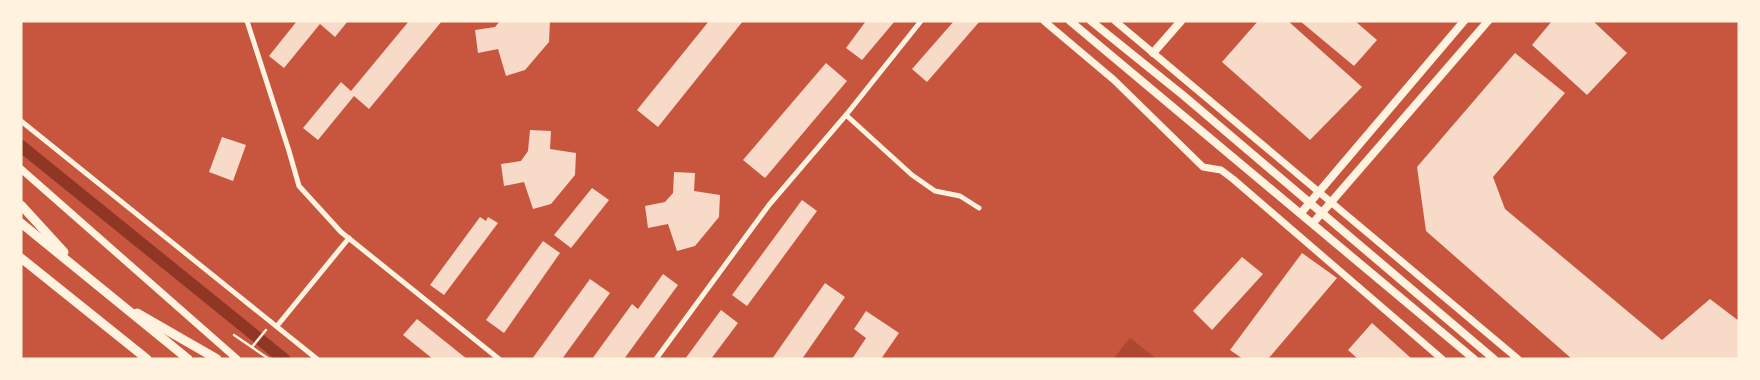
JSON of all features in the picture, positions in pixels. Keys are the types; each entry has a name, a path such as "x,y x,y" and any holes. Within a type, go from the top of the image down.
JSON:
{"highway":[{"path":"21,205 86,277"},
{"path":"21,223 188,359"},
{"path":"21,258 147,359"},
{"path":"113,298 217,359"}],"main road":[{"path":"1070,21 1474,359"},
{"path":"1091,21 1184,96 1494,359"},
{"path":"1153,53 1181,21"},
{"path":"1301,213 1464,21"},
{"path":"1313,223 1488,21"}],"street":[{"path":"246,21 299,186 349,238 499,359"},
{"path":"656,359 769,205 846,115 921,21"},
{"path":"1044,21 1114,80 1204,167 1220,170 1234,179 1442,359"},
{"path":"1115,21 1518,359"},
{"path":"846,115 912,175 936,191 960,196 979,208"},
{"path":"21,120 317,359"},
{"path":"21,169 237,359"},
{"path":"274,325 349,238"}],"path":[{"path":"252,347 274,325"},
{"path":"234,335 269,359"}],"shaded area":[{"path":"1130,338 1157,359 1113,359"}],"building":[{"path":"297,21 348,21 335,37 320,24 284,68 269,56"},
{"path":"409,21 442,21 369,109 354,96 318,140 303,128 341,82 351,91"},
{"path":"500,21 550,21 549,42 525,70 506,76 498,49 478,53 475,30 495,27"},
{"path":"709,21 743,21 658,127 637,110"},
{"path":"866,21 895,21 862,60 846,48"},
{"path":"954,21 980,21 927,82 912,69"},
{"path":"1258,21 1288,21 1362,87 1310,140 1222,62"},
{"path":"1300,21 1355,21 1377,40 1354,66"},
{"path":"1552,21 1593,21 1627,53 1587,95 1532,45"},
{"path":"1515,53 1565,93 1493,177 1505,209 1662,340 1710,299 1739,321 1739,359 1572,359 1426,231 1417,167"},
{"path":"826,63 847,81 765,178 743,160"},
{"path":"530,130 551,131 550,149 576,153 575,175 551,204 533,209 524,182 504,186 501,164 521,161 528,151"},
{"path":"222,137 246,145 233,181 209,172"},
{"path":"674,172 695,173 694,191 720,195 719,217 695,246 677,251 668,224 648,228 645,206 665,202 673,193"},
{"path":"592,188 609,200 571,248 554,235"},
{"path":"802,200 817,211 747,306 732,295"},
{"path":"480,217 486,221 488,217 498,223 444,295 430,285"},
{"path":"543,241 560,253 504,333 486,320"},
{"path":"1302,253 1337,278 1268,359 1243,359 1230,350"},
{"path":"1242,257 1263,274 1212,330 1193,311"},
{"path":"663,274 678,285 624,359 592,359 632,304 638,309"},
{"path":"590,279 610,293 562,359 532,359"},
{"path":"825,283 845,297 802,359 772,359"},
{"path":"721,310 738,323 711,359 685,359"},
{"path":"866,311 899,333 881,359 852,359 866,338 854,329"},
{"path":"417,319 467,359 433,359 403,335"},
{"path":"1372,323 1412,359 1358,359 1348,350"}],"waterway":[{"path":"21,146 284,359"}]}
